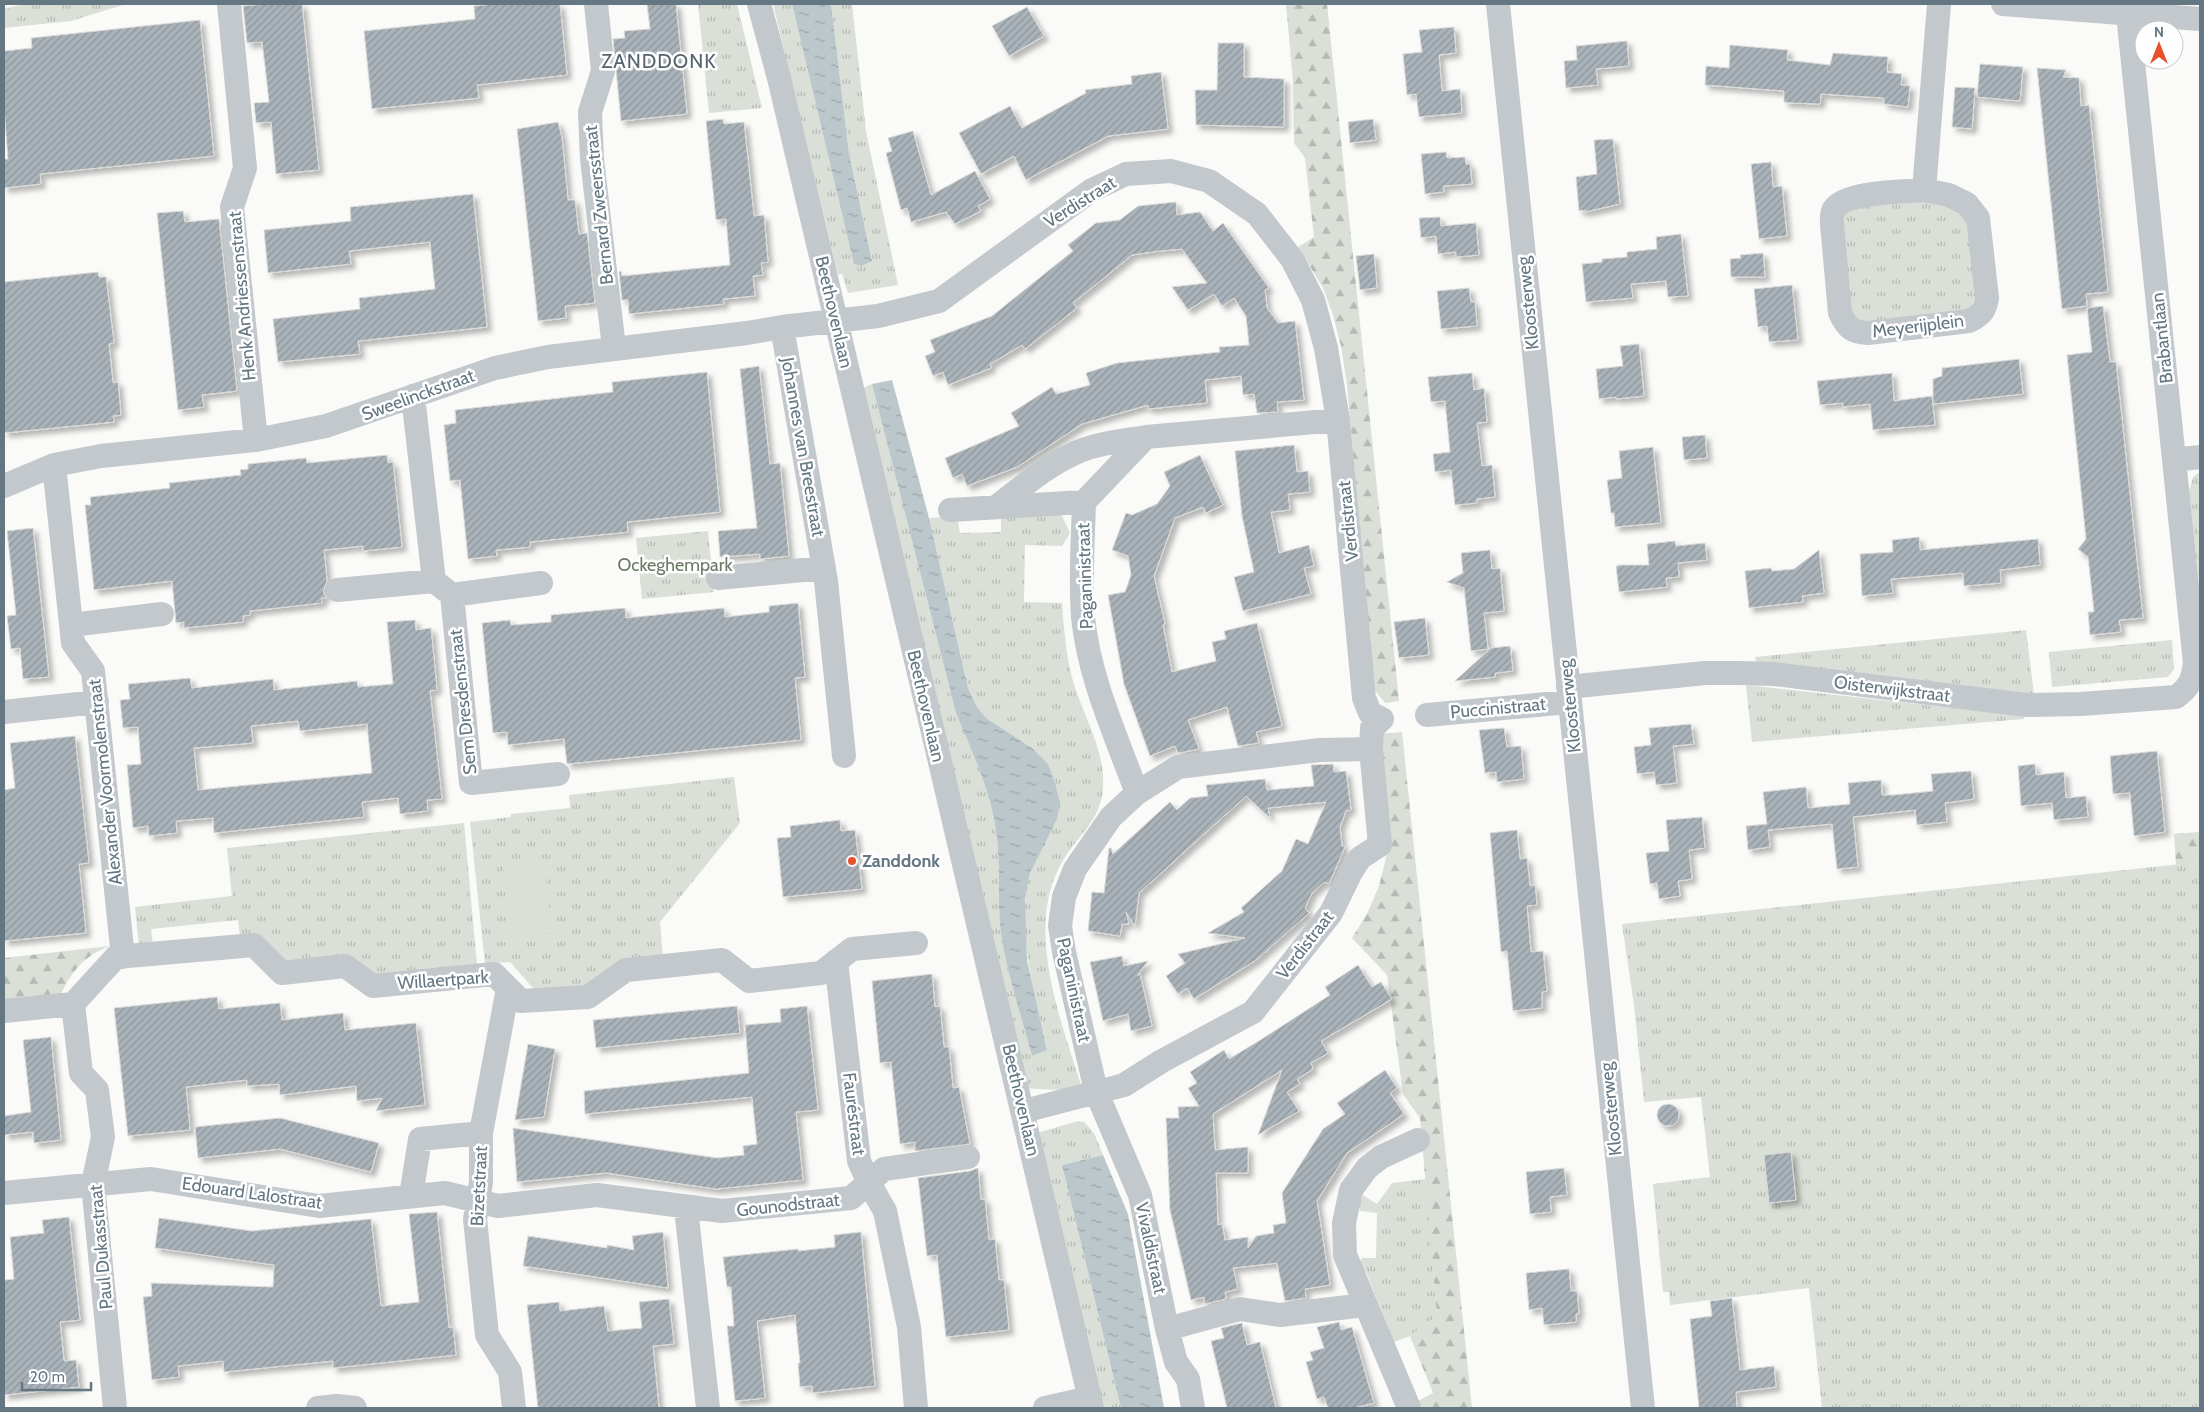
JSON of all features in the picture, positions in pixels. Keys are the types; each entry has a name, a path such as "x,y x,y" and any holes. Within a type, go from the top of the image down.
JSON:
{"street":[{"name":"Henk Andriessenstraat","path":"229,4 245,168 232,207 256,440"},
{"name":"Bernard Zweersstraat","path":"596,4 603,71 590,112 590,121 592,159 614,348"},
{"name":"Beethovenlaan","path":"760,4 1024,1111 1091,1403"},
{"name":"Kloosterweg","path":"1498,4 1642,1408"},
{"path":"1924,190 1939,4"},
{"path":"2003,4 2200,19"},
{"name":"Brabantlaan","path":"2128,14 2195,663"},
{"name":"Verdistraat","path":"836,320 878,316 939,301 1092,190 1126,174 1171,171 1210,180 1257,214 1292,259 1313,300 1326,348 1338,420 1364,698 1370,713 1390,718 1372,728 1371,749 1380,845 1360,858 1331,913 1253,1012 1162,1061 1124,1085 1024,1111"},
{"name":"Meyerijplein","path":"1924,190 1949,195 1967,204 1978,218 1987,298 1986,308 1982,314 1969,321 1868,333 1854,332 1845,324 1840,313 1832,224 1833,210 1840,202 1858,196 1924,190"},
{"name":"Sweelinckstraat","path":"4,486 54,465 101,456 256,440 326,426 495,368 548,357 747,334 836,320"},
{"name":"Johannes van Breestraat","path":"782,327 824,568 844,756"},
{"name":"Sem Dresdenstraat","path":"413,396 472,783 558,774"},
{"path":"996,507 1033,478 1076,452 1107,444 1146,438 1338,420"},
{"name":"Paganinistraat","path":"1137,793 1095,676 1083,618 1081,564 1084,502 1146,438"},
{"path":"2174,460 2200,458"},
{"name":"Alexander Voormolenstraat","path":"54,465 73,643 92,671 123,957"},
{"name":"Paganinistraat","path":"950,510 1084,502"},
{"path":"718,578 824,568"},
{"path":"337,590 443,588 541,583"},
{"path":"71,624 162,614"},
{"name":"Oisterwijkstraat","path":"1568,694 1705,673 1756,674 2026,705 2081,704 2176,697 2187,689 2194,678 2195,663"},
{"name":"Puccinistraat","path":"1427,715 1568,694"},
{"path":"4,712 96,702"},
{"name":"Paganinistraat","path":"1096,1091 1064,952 1060,926 1064,897 1075,868 1106,825 1137,793 1178,767 1320,750 1371,749"},
{"name":"Willaertpark","path":"73,1004 116,957 254,945 282,973 345,966 373,986 494,974 521,1001 588,997 626,970 722,960 749,981 821,973 852,949 916,943"},
{"name":"Fauréstraat","path":"836,961 859,1161 868,1183 885,1211 909,1327 916,1408"},
{"name":"Bizetstraat","path":"508,988 481,1133 481,1182 475,1219 487,1335 510,1372 514,1408"},
{"path":"4,1011 73,1004"},
{"name":"Paul Dukasstraat","path":"73,1004 81,1074 97,1090 103,1137 93,1184 115,1408"},
{"name":"Vivaldistraat","path":"1096,1091 1140,1195 1176,1362 1188,1379 1193,1408"},
{"path":"411,1196 420,1139 481,1133"},
{"path":"1409,1408 1345,1255 1344,1223 1351,1190 1367,1168 1380,1157 1418,1140"},
{"name":"Gounodstraat","path":"478,1202 498,1206 596,1195 686,1208 722,1211 851,1198 884,1169 968,1157"},
{"name":"Edouard Lalostraat","path":"4,1193 151,1179 319,1206 445,1193 478,1202"},
{"path":"686,1208 708,1408"},
{"path":"1168,1329 1240,1309 1280,1315 1365,1305"},
{"path":"1045,1408 1091,1403"},
{"path":"318,1408 337,1406 355,1408"}],"green space":[{"path":"23,4 126,4 71,21 4,28 4,9"},
{"path":"698,4 737,4 762,108 709,113"},
{"path":"773,4 792,4 854,263 861,266 872,260 849,153 831,4 852,4 866,131 898,285 848,293 842,274 838,275"},
{"path":"1286,4 1327,4 1399,701 1385,703 1374,689 1347,385 1341,346 1333,315 1323,288 1298,247 1314,237 1305,158 1294,143 1293,81"},
{"path":"1923,201 1949,206 1969,219 1976,267 1976,292 1973,303 1968,311 1862,323 1849,313 1841,220 1844,214 1856,206"},
{"path":"872,384 956,713 987,791 995,823 1003,946 1032,1056 1047,1049 1028,962 1025,917 1026,895 1035,860 1057,819 1032,748 986,718 977,707 968,688 929,518 957,516 960,533 1001,532 1001,513 1061,514 1070,533 1062,546 1025,545 1024,602 1062,603 1073,681 1097,746 1103,773 1103,786 1098,810 1059,868 1050,893 1046,920 1046,948 1050,976 1064,1033 1081,1085 1076,1091 1023,1088 858,390"},
{"path":"2200,472 2200,591 2189,491 2193,477"},
{"name":"Ockeghempark","path":"708,531 714,592 642,599 636,538"},
{"path":"2026,630 2034,695 1756,662 1755,657"},
{"path":"2172,640 2174,669 2168,677 2052,687 2049,652"},
{"path":"1746,685 2024,716 2024,719 1752,742"},
{"path":"1402,732 1472,1408 1421,1408 1418,1401 1433,1393 1410,1336 1437,1316 1420,1118 1403,1094 1387,975 1352,938 1367,914 1379,886 1390,842 1379,734"},
{"path":"734,777 740,823 660,922 663,958 582,992 540,996 510,962 485,964 470,822 511,817 511,814 570,808 569,795"},
{"path":"464,823 477,965 374,975 287,962 240,937 238,920 151,929 153,946 139,947 135,907 232,896 227,848"},
{"path":"2200,832 2200,862 2176,865 2174,834"},
{"path":"544,858 552,933 510,938 503,862"},
{"path":"2200,862 2200,1408 1822,1408 1809,1288 1670,1305 1669,1292 1663,1292 1653,1184 1710,1177 1701,1097 1644,1102 1634,1005 1622,924"},
{"path":"110,946 86,959 70,978 61,994 4,1006 4,958"},
{"path":"1078,1121 1084,1122 1094,1133 1103,1155 1062,1165 1121,1408 1097,1408 1037,1133"},
{"path":"1426,1179 1437,1316 1410,1336 1394,1342 1366,1272 1361,1274 1356,1263 1363,1258 1376,1258 1377,1213 1360,1211 1358,1192 1377,1204 1392,1183"}],"water":[{"path":"792,4 831,4 849,153 872,261 861,266 854,264"},
{"path":"892,380 929,518 968,688 977,707 986,718 1032,748 1048,764 1060,803 1057,819 1030,873 1025,900 1027,960 1047,1050 1032,1056 1003,946 995,823 987,791 956,713 872,384"},
{"path":"1103,1155 1128,1214 1164,1408 1121,1408 1062,1165"}],"building":[{"path":"302,4 319,170 276,174 271,122 256,123 254,103 269,102 265,66 262,42 247,43 243,6"},
{"path":"495,4 560,4 567,75 477,85 479,98 372,109 364,31 475,19 474,6"},
{"path":"647,4 676,4 687,114 621,121 613,39 625,38 624,31 650,29"},
{"path":"1027,7 1044,36 1009,56 992,26"},
{"path":"200,20 214,156 40,174 41,184 4,188 4,159 8,159 4,108 4,51 32,48 31,38"},
{"path":"1454,27 1456,53 1439,55 1442,91 1460,89 1462,113 1419,117 1416,94 1407,95 1403,54 1422,52 1419,30"},
{"path":"1627,41 1629,66 1596,69 1598,85 1566,88 1564,61 1577,60 1576,46"},
{"path":"1218,43 1244,43 1244,77 1284,79 1284,127 1196,125 1195,90 1217,90"},
{"path":"1730,45 1788,50 1787,60 1830,65 1833,53 1888,57 1887,72 1902,74 1901,85 1910,86 1908,107 1884,104 1884,98 1821,94 1820,104 1792,103 1784,102 1784,91 1705,85 1706,66 1729,68"},
{"path":"1980,64 2023,67 2020,101 1977,97"},
{"path":"2037,68 2066,70 2063,77 2079,78 2081,106 2089,105 2108,292 2086,294 2087,306 2062,309"},
{"path":"1161,72 1168,129 1108,136 1026,180 1014,156 981,174 959,133 1010,106 1022,128 1086,93 1085,90 1132,84 1131,76"},
{"path":"1955,87 1975,88 1972,129 1952,127"},
{"path":"723,119 724,124 744,122 754,216 764,215 768,262 761,263 763,275 753,276 755,296 723,299 724,304 629,314 628,300 622,300 619,272 621,271 622,276 730,265 726,219 716,220 706,121"},
{"path":"1373,119 1376,140 1350,143 1348,122"},
{"path":"558,122 562,138 568,200 575,200 579,234 587,233 595,303 565,306 566,318 538,321 517,129"},
{"path":"913,131 931,195 975,171 990,199 978,206 981,211 955,224 946,212 911,222 907,208 901,210 886,153 892,151 888,138"},
{"path":"1613,139 1620,204 1585,212 1585,210 1579,211 1576,177 1597,174 1594,140"},
{"path":"1446,152 1447,158 1465,157 1466,164 1470,164 1472,184 1443,186 1444,192 1425,194 1421,154"},
{"path":"1771,162 1773,187 1782,186 1787,236 1759,239 1751,164"},
{"path":"473,194 487,327 358,341 360,354 278,362 273,319 360,309 359,298 435,289 430,242 349,251 351,264 268,273 264,230 351,221 350,207"},
{"path":"1176,202 1177,215 1200,212 1213,231 1223,223 1269,288 1265,290 1267,308 1278,323 1295,321 1304,400 1277,402 1278,412 1257,413 1254,394 1243,395 1241,376 1205,380 1207,403 1148,409 1148,405 1082,424 1017,467 967,486 962,474 953,478 945,458 1019,426 1011,413 1052,387 1056,394 1090,385 1086,373 1117,363 1220,352 1219,347 1249,345 1246,316 1234,298 1222,306 1214,294 1188,310 1172,287 1207,283 1182,249 1160,251 1132,255 1073,303 1077,308 1025,349 1022,345 990,364 991,368 948,385 943,372 933,376 925,356 935,352 930,340 992,316 1073,251 1068,245 1096,223 1120,220 1138,206"},
{"path":"183,211 185,222 219,219 237,391 202,395 204,407 178,410 157,213"},
{"path":"1440,217 1441,226 1476,223 1479,255 1456,257 1456,252 1438,254 1436,236 1421,238 1419,218"},
{"path":"1681,234 1688,296 1668,297 1666,281 1631,284 1633,298 1586,302 1582,264 1602,262 1602,259 1627,257 1627,252 1657,249 1656,237"},
{"path":"1763,253 1765,277 1731,277 1730,259 1741,258 1740,255"},
{"path":"1374,254 1377,288 1360,290 1356,256"},
{"path":"98,272 99,277 106,277 114,343 109,344 113,383 118,382 121,415 113,416 114,422 4,433 4,282"},
{"path":"1792,285 1798,340 1769,342 1767,326 1758,327 1754,289"},
{"path":"1469,288 1471,302 1475,302 1477,326 1441,329 1437,291"},
{"path":"2103,306 2110,362 2116,362 2143,618 2119,620 2121,632 2090,635 2088,612 2094,612 2088,557 2078,549 2086,539 2067,355 2092,352 2087,308"},
{"path":"1639,344 1644,396 1599,399 1596,369 1623,366 1620,346"},
{"path":"2019,359 2023,394 1933,404 1933,379 1942,376 1942,368"},
{"path":"759,366 770,464 780,463 789,556 760,559 760,554 720,557 718,531 757,528 740,369"},
{"path":"707,372 720,512 627,522 628,532 530,542 530,547 496,550 497,556 468,559 460,480 450,481 444,425 456,423 455,410 613,392 612,382"},
{"path":"1472,373 1474,390 1484,388 1487,422 1477,423 1482,466 1492,465 1495,497 1477,499 1477,503 1455,505 1451,470 1435,472 1433,454 1450,452 1445,401 1431,402 1428,377"},
{"path":"1892,373 1894,401 1932,396 1935,425 1873,430 1870,404 1843,407 1843,403 1820,405 1817,381"},
{"path":"1705,435 1707,458 1684,460 1682,437"},
{"path":"1294,445 1297,472 1308,471 1310,492 1288,494 1290,510 1271,512 1279,553 1309,545 1314,566 1304,568 1311,594 1243,611 1234,577 1254,572 1242,516 1235,451"},
{"path":"1653,447 1661,523 1615,527 1614,513 1611,513 1607,480 1622,478 1619,451"},
{"path":"387,455 388,463 393,462 402,547 363,551 363,546 324,550 327,581 323,591 326,598 321,598 322,603 250,611 250,615 243,616 243,622 184,628 184,622 176,623 172,581 94,590 85,505 91,505 90,497 170,488 169,483 241,475 240,470 248,469 248,464 306,458 307,463"},
{"path":"1200,455 1223,505 1206,513 1203,507 1175,518 1154,576 1165,624 1163,625 1172,672 1216,661 1212,642 1226,639 1224,631 1257,623 1282,726 1256,732 1259,743 1238,746 1227,707 1188,720 1199,749 1178,753 1175,746 1150,756 1124,684 1108,595 1125,592 1131,575 1128,556 1112,550 1126,513 1132,515 1157,504 1170,486 1164,472"},
{"path":"33,528 49,677 23,679 20,648 11,649 7,616 16,615 7,531"},
{"path":"1919,537 1920,550 2038,539 2040,565 2000,570 2001,583 1964,586 1963,573 1891,579 1893,593 1862,596 1860,554 1893,552 1892,540"},
{"path":"1675,541 1676,546 1705,543 1707,560 1678,563 1679,577 1666,578 1667,587 1619,592 1616,566 1649,565 1647,544"},
{"path":"1490,550 1492,569 1500,568 1504,611 1484,613 1488,649 1471,651 1464,588 1447,582 1463,573 1461,553"},
{"path":"1819,550 1824,593 1802,596 1803,602 1749,608 1745,571 1771,568 1772,571 1794,569"},
{"path":"798,603 805,677 795,678 801,740 567,764 564,739 508,745 507,732 493,733 482,623 510,620 511,625 551,622 551,615 625,608 626,618 724,608 725,617 769,612 769,606"},
{"path":"1425,618 1429,655 1399,658 1394,622"},
{"path":"415,620 416,630 431,628 437,690 430,691 442,799 427,800 428,811 400,814 398,798 362,802 364,817 214,833 213,818 176,821 177,833 149,836 148,826 133,828 127,765 141,764 138,727 123,728 120,700 130,699 128,684 190,678 192,688 273,679 274,690 357,681 358,687 393,684 387,622","holes":["298,721 300,731 367,724 372,773 198,790 194,748 253,743 251,726"]},
{"path":"1510,646 1513,671 1495,673 1495,677 1455,681 1491,648"},
{"path":"1691,724 1694,744 1673,746 1677,783 1656,785 1654,772 1637,774 1634,747 1651,745 1649,728"},
{"path":"1504,728 1507,747 1521,746 1524,779 1497,782 1496,772 1485,773 1479,730"},
{"path":"75,736 89,863 79,864 86,933 4,941 4,790 15,788 10,743"},
{"path":"2157,751 2165,832 2134,836 2130,793 2113,794 2110,756"},
{"path":"1333,764 1334,772 1346,771 1351,810 1346,811 1340,827 1342,846 1345,847 1329,884 1324,882 1312,893 1305,908 1309,913 1256,960 1194,999 1187,988 1178,994 1166,976 1185,963 1178,954 1245,938 1208,933 1244,912 1241,908 1282,871 1296,839 1308,844 1326,802 1268,808 1270,818 1246,796 1139,893 1135,926 1126,912 1129,924 1122,924 1120,936 1088,931 1092,892 1104,893 1109,848 1111,848 1113,854 1170,802 1177,810 1190,798 1208,796 1206,785 1265,779 1267,790 1314,786 1311,765"},
{"path":"2035,764 2036,775 2064,772 2066,798 2086,796 2088,817 2054,820 2052,803 2021,806 2018,766"},
{"path":"1971,771 1974,799 1945,803 1947,822 1917,825 1915,810 1853,817 1858,867 1837,869 1832,824 1768,830 1770,847 1748,850 1746,826 1767,824 1763,792 1806,787 1808,808 1850,804 1848,783 1881,780 1882,795 1894,795 1933,791 1931,774"},
{"path":"1702,817 1705,848 1689,850 1692,879 1678,881 1680,896 1659,899 1657,883 1650,884 1646,853 1669,851 1666,820"},
{"path":"840,820 841,831 855,830 862,889 783,897 777,838 791,837 790,826"},
{"path":"1517,830 1520,859 1527,858 1530,886 1535,885 1537,905 1527,906 1531,952 1543,951 1547,991 1542,992 1542,1008 1513,1011 1507,951 1501,952 1490,833"},
{"path":"1122,956 1124,966 1148,961 1137,976 1140,974 1152,1026 1131,1031 1128,1014 1103,1021 1090,962"},
{"path":"1358,965 1372,987 1381,982 1392,999 1321,1041 1328,1053 1311,1063 1313,1069 1297,1079 1300,1084 1287,1092 1299,1111 1258,1135 1282,1070 1213,1114 1215,1150 1248,1147 1248,1173 1216,1173 1218,1225 1222,1224 1225,1240 1248,1237 1248,1248 1256,1236 1274,1233 1273,1225 1286,1223 1282,1193 1323,1129 1345,1114 1337,1103 1385,1070 1397,1088 1390,1093 1404,1114 1347,1153 1317,1201 1330,1285 1305,1289 1306,1298 1285,1301 1277,1263 1233,1268 1238,1289 1225,1292 1226,1299 1205,1304 1204,1297 1191,1300 1170,1210 1166,1118 1179,1118 1178,1107 1199,1106 1188,1088 1197,1083 1190,1072 1224,1050 1229,1059 1262,1039 1330,995 1325,987"},
{"path":"932,974 935,1007 940,1006 944,1047 949,1047 953,1088 959,1087 970,1144 915,1151 915,1142 900,1144 891,1062 880,1063 872,981"},
{"path":"217,997 219,1009 280,1003 282,1020 343,1013 345,1030 416,1023 425,1105 376,1111 382,1098 357,1101 356,1086 280,1095 279,1084 247,1086 247,1080 186,1087 190,1130 128,1136 114,1008"},
{"path":"737,1006 740,1033 596,1048 593,1020"},
{"path":"807,1006 818,1110 796,1112 803,1180 716,1189 606,1173 517,1182 513,1128 717,1158 744,1155 743,1146 757,1144 752,1097 585,1114 584,1091 749,1073 745,1025 781,1022 780,1009"},
{"path":"51,1037 61,1140 34,1143 33,1132 4,1135 4,1116 31,1112 23,1040"},
{"path":"528,1044 555,1049 544,1117 515,1120"},
{"path":"1664,1104 1672,1104 1679,1111 1679,1119 1672,1126 1664,1126 1657,1119 1657,1111"},
{"path":"280,1118 379,1143 371,1172 280,1149 198,1158 195,1127"},
{"path":"1791,1152 1796,1200 1769,1203 1764,1155"},
{"path":"978,1168 981,1200 985,1199 989,1240 995,1239 999,1280 1004,1280 1009,1330 946,1337 937,1255 927,1256 918,1178 970,1171"},
{"path":"1564,1168 1567,1195 1550,1197 1551,1212 1530,1214 1526,1172"},
{"path":"437,1212 449,1328 453,1327 456,1355 333,1368 333,1361 224,1372 223,1361 178,1366 179,1377 152,1380 143,1297 152,1296 151,1283 273,1287 274,1265 155,1248 159,1218 252,1231 371,1219 381,1306 419,1302 409,1214"},
{"path":"69,1217 80,1320 60,1322 64,1361 76,1360 79,1387 4,1395 4,1280 14,1279 10,1237 44,1233 42,1220"},
{"path":"663,1232 668,1288 523,1266 528,1236 607,1248 607,1245 634,1250 632,1236"},
{"path":"861,1232 875,1386 813,1393 812,1386 800,1387 798,1363 800,1363 795,1315 757,1321 765,1398 735,1401 727,1326 734,1326 731,1287 727,1287 723,1257 835,1247 834,1235"},
{"path":"1569,1269 1571,1291 1577,1291 1579,1314 1576,1314 1576,1322 1544,1325 1542,1308 1529,1310 1526,1273"},
{"path":"1732,1298 1740,1370 1774,1366 1776,1387 1736,1392 1737,1408 1699,1408 1690,1319 1712,1316 1710,1301"},
{"path":"669,1299 674,1344 653,1346 659,1408 538,1408 527,1305 559,1302 560,1311 604,1306 608,1331 642,1328 639,1302"},
{"path":"1339,1322 1341,1330 1352,1327 1374,1403 1354,1408 1328,1408 1324,1397 1317,1399 1306,1362 1313,1360 1310,1352 1324,1348 1317,1327"},
{"path":"1242,1323 1247,1345 1260,1342 1276,1408 1227,1408 1211,1341 1224,1338 1221,1328"}],"place":[{"name":"Zanddonk","path":"852,861"}],"district":[{"name":"ZANDDONK","path":"659,61"}]}
